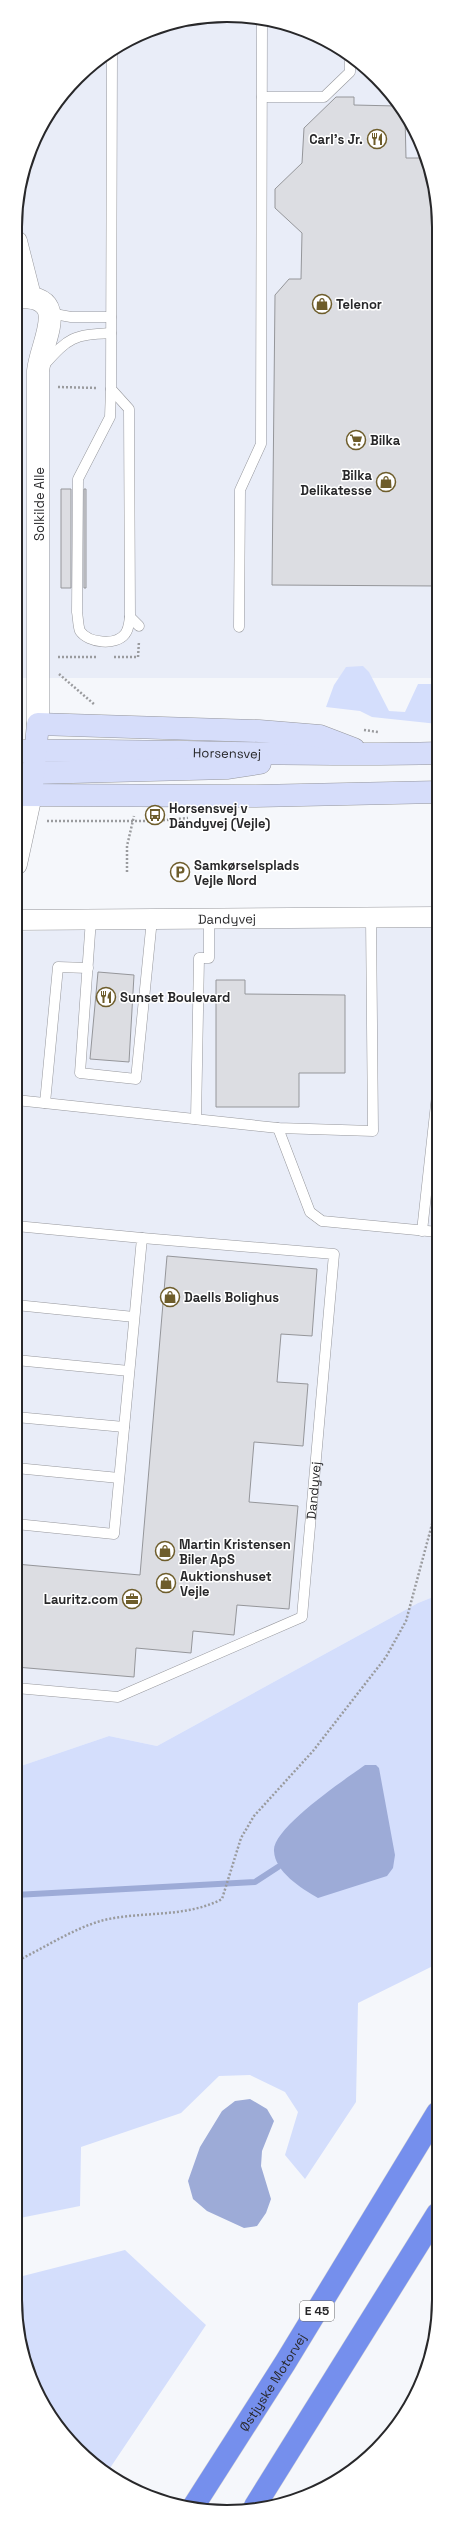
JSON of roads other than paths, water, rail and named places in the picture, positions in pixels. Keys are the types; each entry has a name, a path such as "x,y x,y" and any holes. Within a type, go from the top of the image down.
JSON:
{"highway":[{"name":"Østjyske Motorvej","path":"196,2502 285,2363 432,2121"},
{"path":"257,2503 432,2222"}],"main road":[{"path":"24,786 23,754 38,724 260,731 320,736 368,755"},
{"name":"Horsensvej","path":"23,754 368,755 432,753"},
{"path":"24,786 228,768 317,754"},
{"path":"24,786 256,796 432,792"}],"street":[{"path":"22,280 24,296 44,303 49,313"},
{"name":"Solkilde Alle","path":"38,724 45,379 40,357 49,336 49,313"},
{"path":"22,840 27,820 24,786"},
{"name":"Dandyvej","path":"22,920 432,917"}],"lane":[{"path":"239,627 240,490 261,444 262,25"},
{"path":"111,389 129,409 130,616 129,626 124,636 114,641 106,641 90,639 80,631 77,612 78,479 110,417 112,58"},
{"path":"262,97 324,97 350,72 350,63"},
{"path":"49,313 71,317 111,317"},
{"path":"45,379 68,341 82,334 111,333"},
{"path":"130,616 139,626"},
{"path":"22,1101 278,1128 373,1131 371,918"},
{"path":"91,920 80,1073 136,1079 152,919"},
{"path":"196,1119 199,958 209,958 209,919"},
{"path":"45,1103 58,967 88,968"},
{"path":"278,1128 310,1212 322,1221 432,1232"},
{"path":"422,1231 432,1165"},
{"path":"22,1227 142,1238 114,1534 22,1525"},
{"name":"Dandyvej","path":"22,1689 118,1697 302,1618 334,1254 142,1238"},
{"path":"22,1306 134,1317"},
{"path":"22,1361 129,1371"},
{"path":"22,1418 124,1427"},
{"path":"22,1469 119,1478"}],"waterway":[{"path":"22,1895 255,1882 278,1867"}],"place":[{"name":"Carl's Jr.","path":"377,139"},
{"name":"Telenor","path":"322,304"},
{"name":"Bilka","path":"356,440"},
{"name":"Bilka Delikatesse","path":"386,482"},
{"name":"Horsensvej v Dandyvej (Vejle)","path":"155,815"},
{"name":"Samkørselsplads Vejle Nord","path":"180,872"},
{"name":"Sunset Boulevard","path":"106,997"},
{"name":"Daells Bolighus","path":"170,1297"},
{"name":"Martin Kristensen Biler ApS","path":"165,1551"},
{"name":"Auktionshuset Vejle","path":"166,1583"},
{"name":"Lauritz.com","path":"132,1599"}]}
